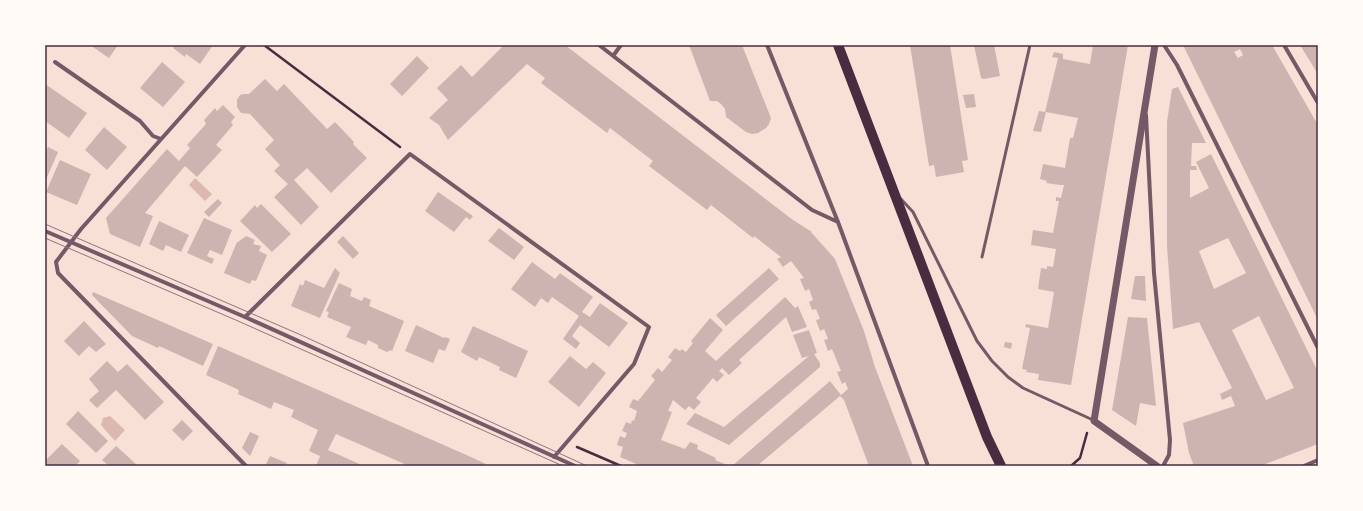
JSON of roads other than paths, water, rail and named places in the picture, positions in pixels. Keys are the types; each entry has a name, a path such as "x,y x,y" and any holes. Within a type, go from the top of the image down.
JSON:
{"main road":[{"path":"838,45 988,437 1001,466"}],"street":[{"path":"245,45 70,242 56,262 58,272 246,466"},
{"path":"599,45 812,210 838,222"},
{"path":"613,56 621,45"},
{"path":"767,45 838,222 928,466"},
{"path":"1155,45 1146,108 1094,421 1157,466"},
{"path":"1164,45 1177,65 1318,348"},
{"path":"1284,45 1318,103"},
{"path":"55,62 140,121 152,136 161,139"},
{"path":"1146,108 1154,273 1170,440 1169,455 1163,466"},
{"path":"245,317 410,154 649,328 634,364 554,457"},
{"path":"45,231 245,317 575,466"},
{"path":"1304,466 1318,460"}],"lane":[{"path":"982,257 1030,45"},
{"path":"895,194 914,212 977,341 992,361 1008,377 1023,388 1094,421"}],"tram line":[{"path":"45,224 301,335 587,466"},
{"path":"45,238 238,321 563,466"}]}
